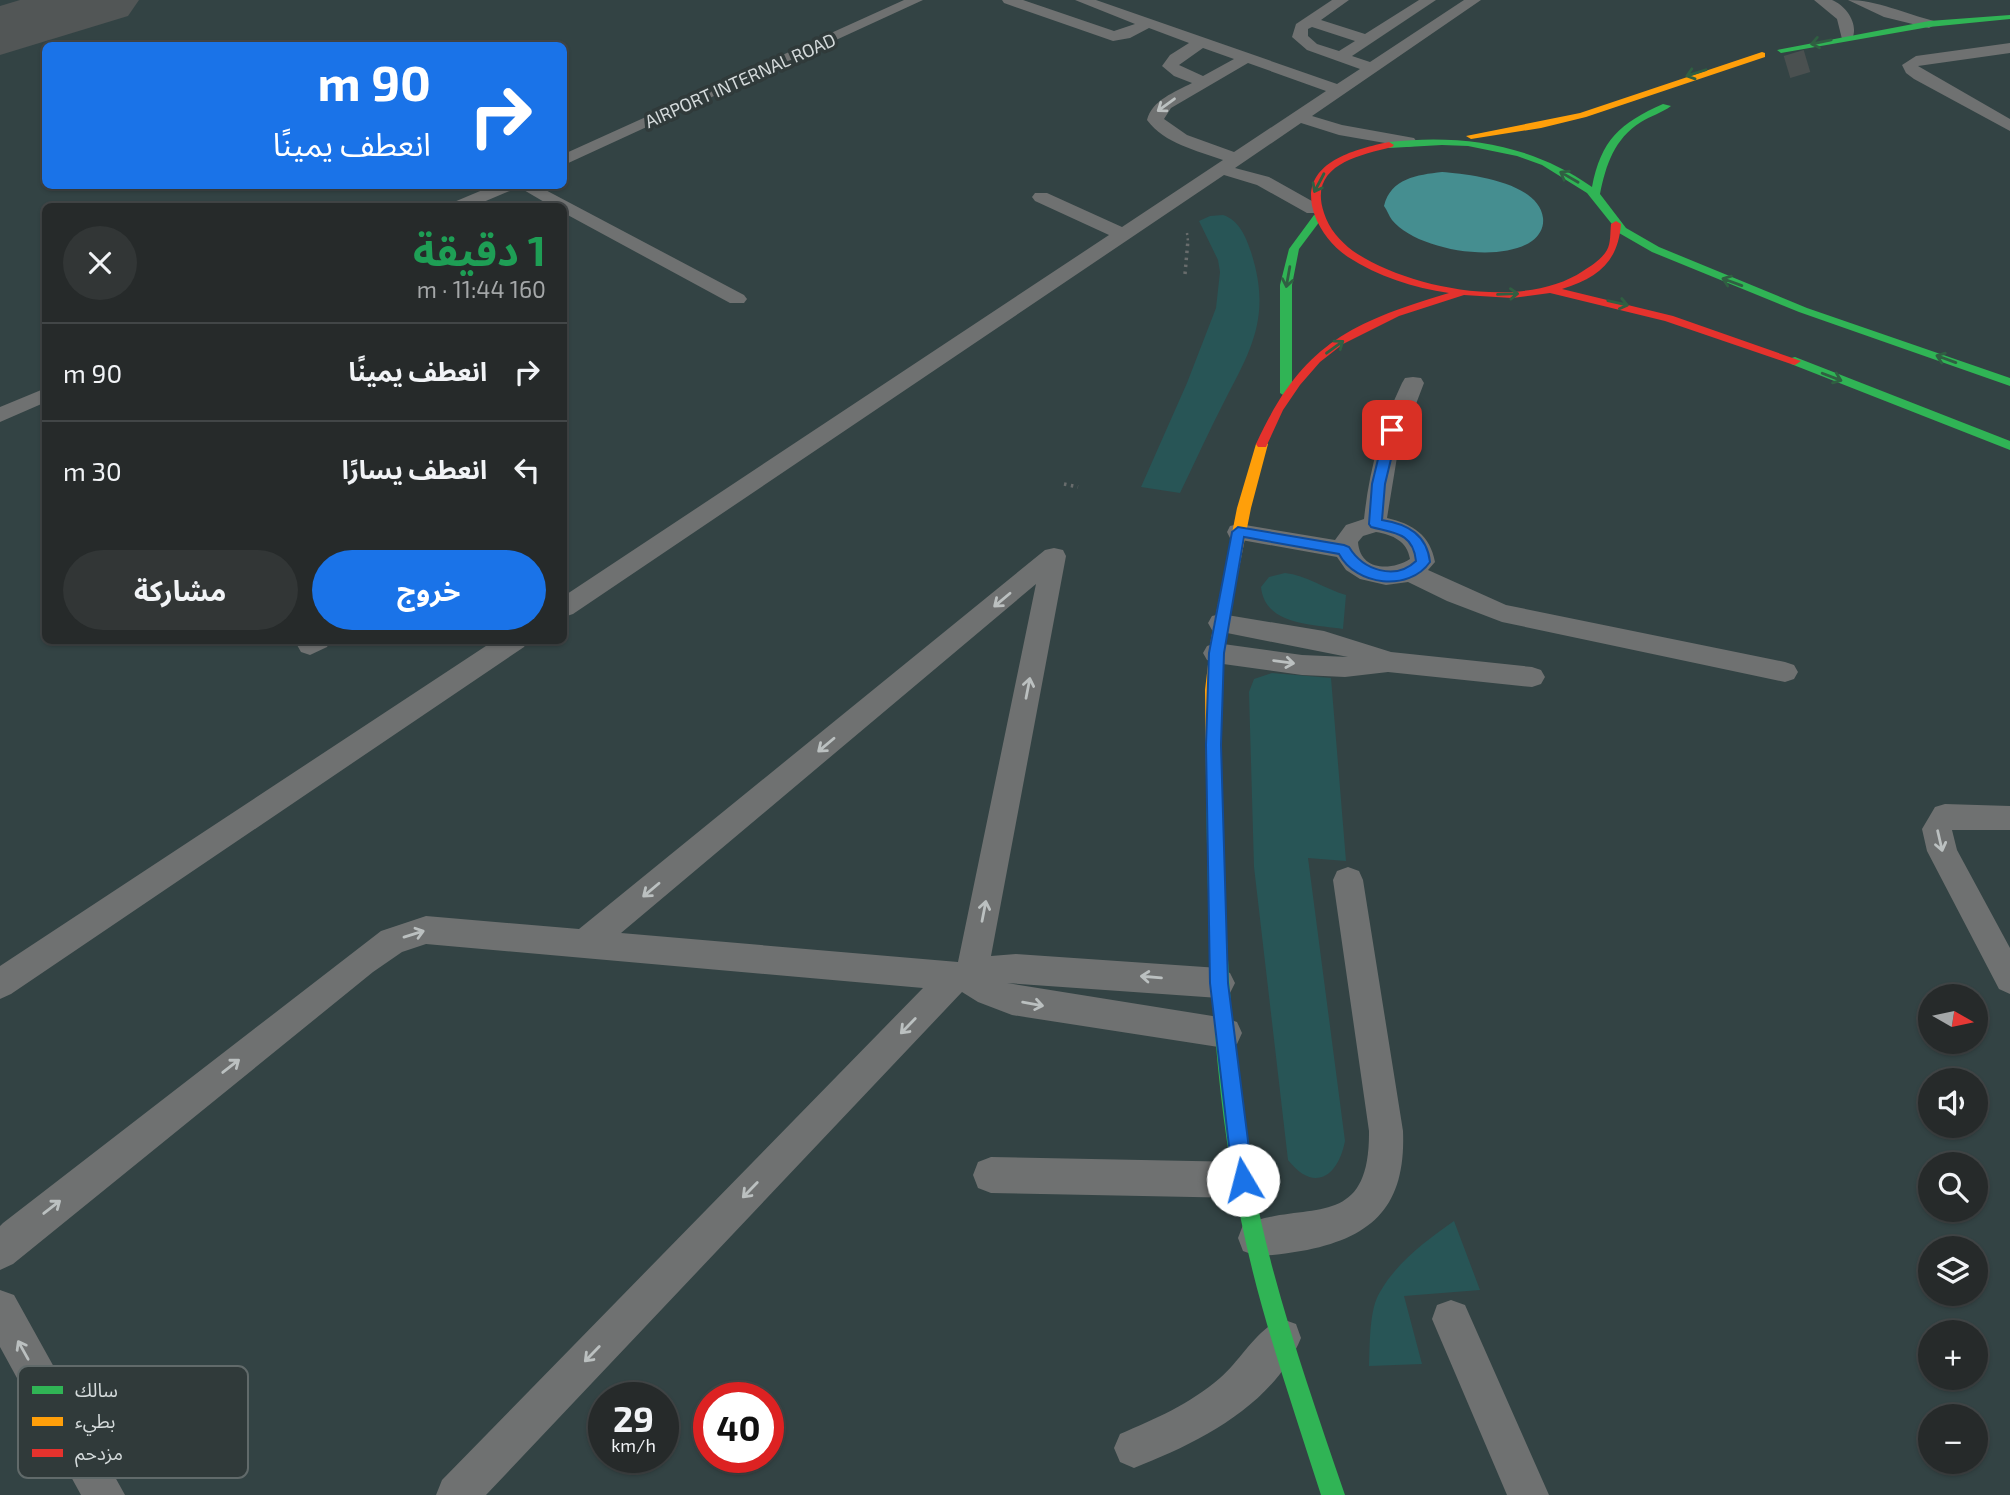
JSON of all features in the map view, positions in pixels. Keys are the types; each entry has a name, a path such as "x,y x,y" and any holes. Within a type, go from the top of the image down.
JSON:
{"street":[{"path":"1781,50 1847,36 1929,24 2010,17"},
{"path":"1897,29 1919,41"},
{"path":"1807,61 1919,41 2010,31"},
{"path":"1616,225 1612,252 1600,268 1578,281 1550,290 1508,295 1461,293 1405,280 1365,264 1342,249 1326,233 1315,213 1314,189 1325,172 1346,158 1374,147 1560,121 1597,110 1696,72 1762,55"},
{"path":"1595,195 1600,159 1612,138 1630,121 1677,102"},
{"path":"1416,142 1456,143 1520,155 1549,166 1574,179 1595,195 1608,209 1616,225 1648,244 1718,276 2010,382"},
{"path":"1286,393 1286,285 1294,249 1315,213"},
{"path":"1550,290 1601,299 1687,322 2010,446"},
{"path":"1333,1495 1282,1338 1243,1180 1219,983 1213,745 1216,653 1238,532 1248,493 1267,433 1286,393 1311,366 1341,342 1377,321 1417,305 1461,293"}],"lane":[{"name":"AIRPORT INTERNAL ROAD","path":"567,159 916,0"},
{"path":"1009,0 1119,36 1149,23"},
{"path":"1082,0 1338,90"},
{"path":"1342,0 1309,21 1299,32 1305,43 1372,68"},
{"path":"1340,57 1429,0"},
{"path":"567,606 1474,0"},
{"path":"1821,0 1840,13 1846,21 1849,29 1847,36"},
{"path":"1855,0 1889,14 1929,24"},
{"path":"1083,26 1113,11"},
{"path":"1309,21 1367,40"},
{"path":"1202,42 1175,58 1170,66 1221,97"},
{"path":"2010,48 1916,61 1910,65 1920,76 2010,126"},
{"path":"1246,58 1157,111 1155,120 1172,134 1263,181 1315,213"},
{"path":"1298,117 1339,130 1416,142"},
{"path":"467,203 499,189"},
{"path":"533,189 559,203"},
{"path":"1041,198 1123,234"},
{"path":"567,208 737,299"},
{"path":"1375,524 1378,484 1386,447 1397,414 1413,383"},
{"path":"0,415 42,396"},
{"path":"1375,524 1395,527 1412,536 1422,549 1423,562 1412,573 1401,577 1371,575 1349,560 1344,550 1345,540 1351,531 1375,524"},
{"path":"1238,532 1344,550"},
{"path":"457,1495 963,978 1054,556 586,943"},
{"path":"1412,573 1456,595 1502,613 1785,672"},
{"path":"1221,623 1324,641 1362,651 1388,662 1532,677"},
{"path":"0,984 509,644"},
{"path":"1216,653 1324,668 1364,667 1388,662"},
{"path":"2010,818 1945,816 1937,829 1942,851 2010,979"},
{"path":"1256,1238 1324,1229 1355,1216 1376,1193 1386,1163 1386,1131 1348,880"},
{"path":"0,1251 37,1219 392,941 426,930 963,978 992,970 1016,968 1219,983"},
{"path":"963,978 989,992 1012,1000 1225,1033"},
{"path":"991,1175 1243,1180"},
{"path":"0,1309 32,1366"},
{"path":"1451,1319 1528,1495"},
{"path":"1134,1448 1179,1431 1220,1405 1254,1374 1282,1338"},
{"path":"94,1478 104,1495"}],"path":[{"path":"1064,484 1078,486"}],"shaded area":[{"path":"0,0 2010,0 2010,1495 0,1495"},
{"path":"1442,172 1501,182 1529,196 1539,206 1543,218 1539,233 1532,241 1518,248 1480,252 1438,246 1404,230 1392,220 1384,206 1392,189 1406,180"},
{"path":"1223,215 1238,225 1244,235 1257,274 1259,312 1251,346 1180,493 1141,487 1187,383 1216,308 1220,272 1218,260 1199,221 1210,216"},
{"path":"1285,573 1300,576 1346,595 1343,629 1292,621 1271,609 1264,600 1261,587 1269,577"},
{"path":"1272,673 1331,678 1346,861 1308,858 1345,1141 1342,1154 1331,1172 1316,1178 1307,1176 1288,1160 1254,867 1249,692 1254,679"},
{"path":"1454,1221 1480,1290 1404,1296 1422,1364 1369,1366 1372,1317 1380,1292 1404,1261"}],"taxiway":[{"path":"0,31 101,0"}],"tunnel":[{"path":"1787,67 1807,61"}],"traffic: fast":[{"path":"1781,50 1929,24 2010,17"},
{"path":"1595,195 1603,162 1616,138 1636,121 1666,106"},
{"path":"1389,145 1415,142 1468,143 1495,147 1546,163 1591,191 1623,230 1655,250 1803,310 2010,382"},
{"path":"1286,393 1286,285 1294,249 1318,217"},
{"path":"1795,361 2010,446"},
{"path":"1214,777 1224,1029 1243,1179 1270,1299 1333,1495"}],"traffic: slow":[{"path":"1471,136 1583,115 1762,55"},
{"path":"1214,777 1213,690 1218,639 1244,508 1262,444"}],"traffic: jam":[{"path":"1389,145 1368,150 1331,167 1316,184 1314,196 1323,223 1340,246 1376,268 1406,280 1440,289 1476,294 1512,295 1545,291 1575,282 1598,266 1612,250 1616,224"},
{"path":"1551,290 1669,318 1795,361"},
{"path":"1262,444 1277,410 1295,382 1316,360 1339,342 1395,314 1461,293"}],"route":[{"path":"1243,1180 1219,983 1213,745 1216,653 1238,532 1344,550 1349,560 1371,575 1386,578 1412,573 1423,562 1422,549 1412,536 1395,527 1375,524 1378,484 1392,430"}]}
